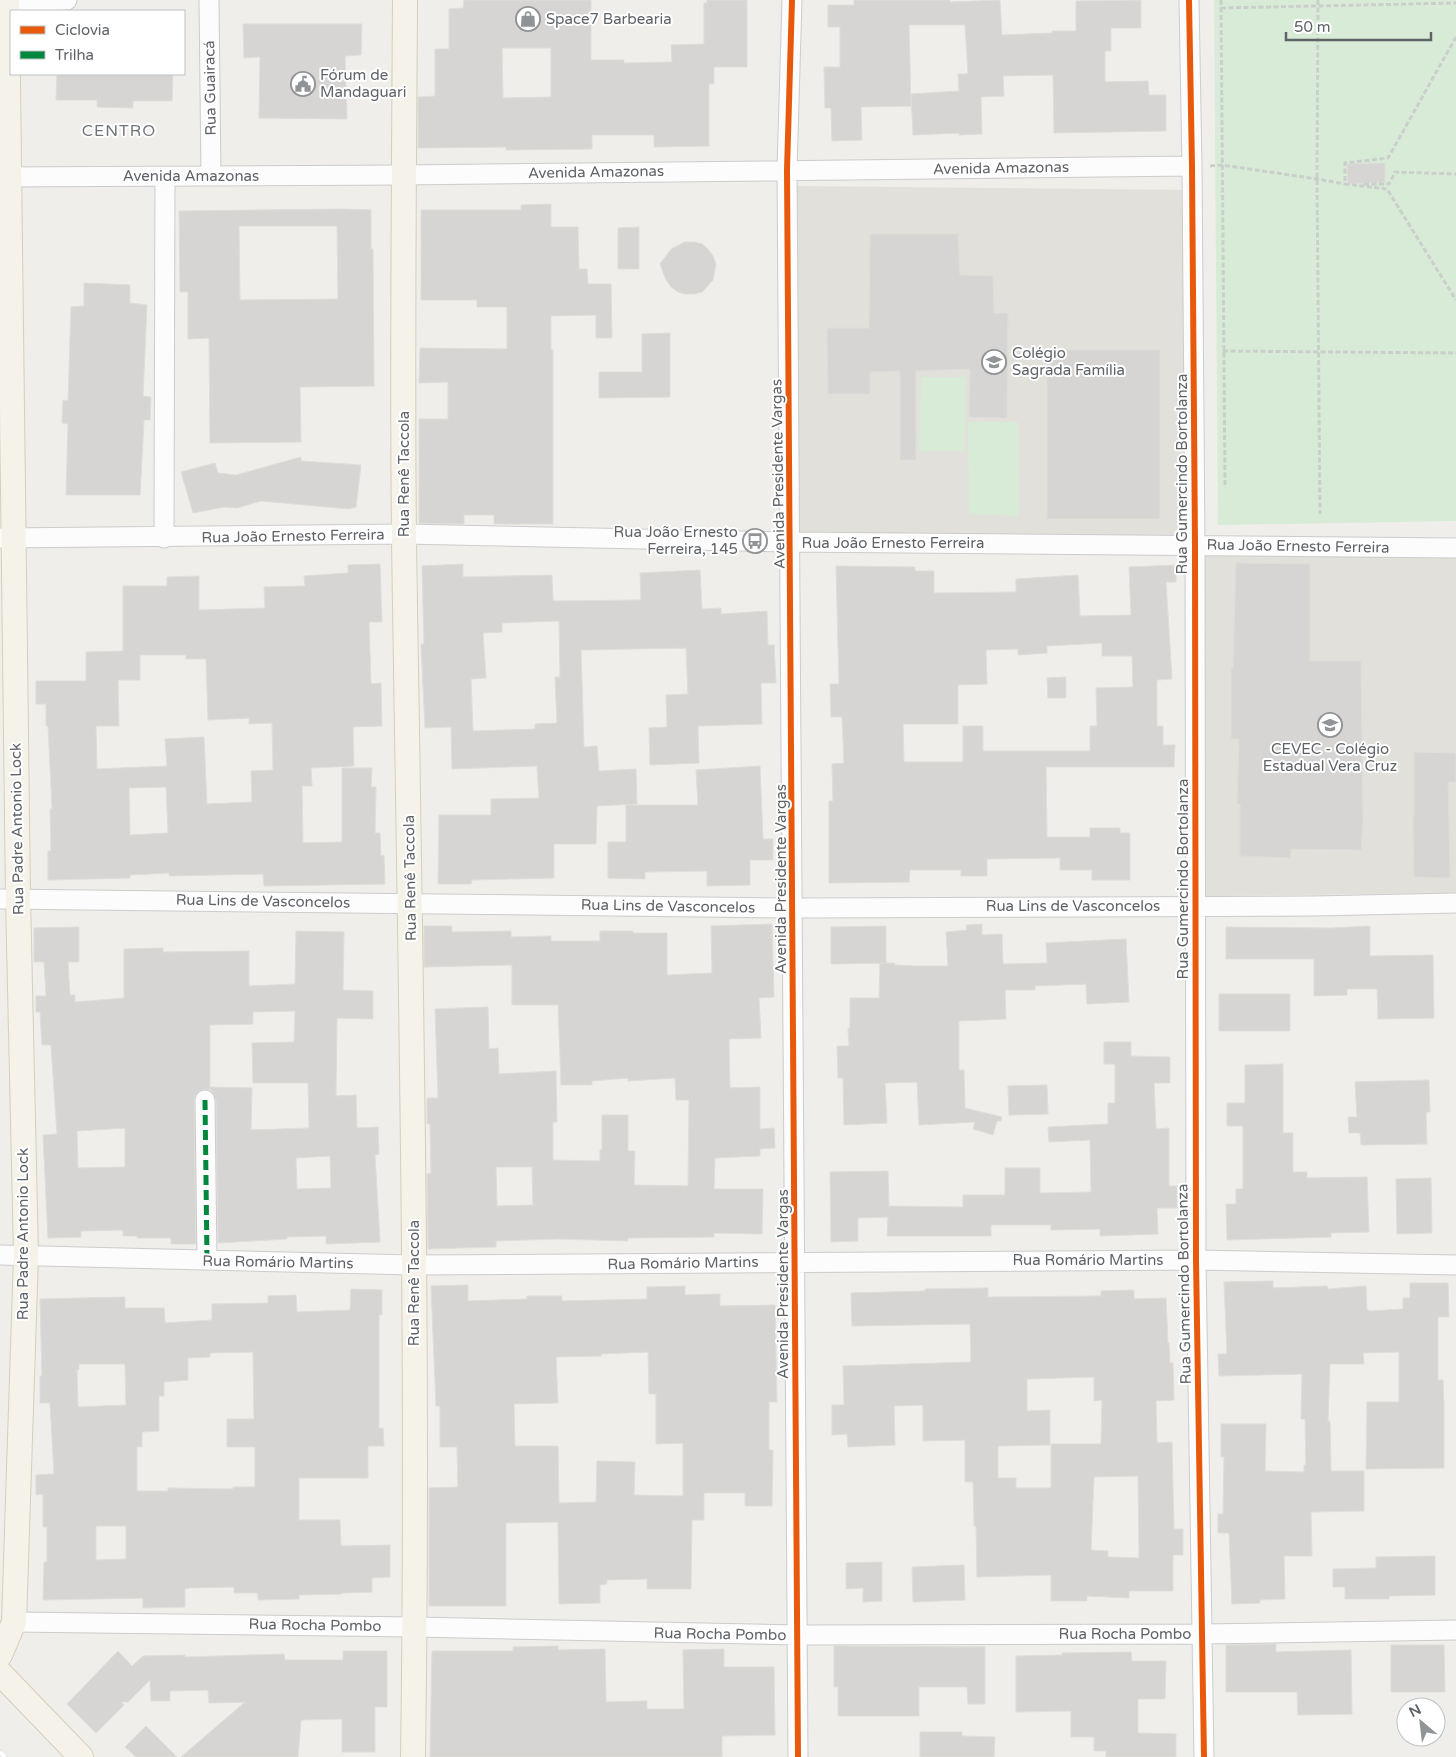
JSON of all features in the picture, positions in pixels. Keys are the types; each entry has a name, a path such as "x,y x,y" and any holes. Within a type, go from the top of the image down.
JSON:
{"main road":[{"name":"Rua Renê Taccola","path":"405,0 404,534 411,903 414,1265 415,1626 413,1757"},
{"name":"Rua Padre Antonio Lock","path":"0,1655 14,1622 26,1255 9,898 5,177 6,1"},
{"path":"0,1673 81,1757"}],"street":[{"path":"6,1 67,0"},
{"name":"Rua Guairacá","path":"208,0 211,176"},
{"name":"Avenida Presidente Vargas","path":"792,0 787,170 798,1757"},
{"name":"Rua Gumercindo Bortolanza","path":"1189,0 1195,545 1196,1260 1204,1757"},
{"name":"Avenida Amazonas","path":"5,177 404,175 1192,166"},
{"path":"164,538 165,176"},
{"name":"Rua João Ernesto Ferreira","path":"7,538 164,538 404,534 791,542 1456,548"},
{"name":"Rua Lins de Vasconcelos","path":"9,898 793,908 1313,906 1456,903"},
{"path":"206,1100 207,1260"},
{"name":"Rua Romário Martins","path":"0,1256 26,1255 414,1265 1196,1260 1456,1265"},
{"name":"Rua Rocha Pombo","path":"14,1622 415,1626 798,1636 1202,1634 1456,1630"}],"path":[{"path":"1221,0 1225,485"},
{"path":"1318,0 1317,179 1320,514"},
{"path":"1221,8 1456,3"},
{"path":"1345,184 1345,163 1388,158 1456,37"},
{"path":"1192,166 1222,165 1387,189 1456,300"},
{"path":"1345,184 1389,184 1395,172 1456,174"},
{"path":"1223,351 1456,353"}],"shaded area":[{"name":"Colégio Sagrada Família","path":"797,186 1192,190 1188,537 799,534"},
{"name":"CEVEC - Colégio Estadual Vera Cruz","path":"1204,554 1456,557 1456,893 1205,896"}],"green space":[{"path":"1214,0 1456,0 1456,521 1218,525"},
{"path":"921,377 966,377 965,451 919,451"},
{"path":"968,422 1018,422 1019,516 969,514"}],"building":[{"path":"464,0 591,0 591,60 624,60 624,63 672,62 671,45 704,44 704,3 707,3 707,0 747,0 747,67 714,67 714,84 709,84 709,146 654,147 654,135 592,135 592,149 506,150 506,147 418,148 418,97 435,96 435,49 449,49 449,9 463,8","holes":["502,48 551,48 551,97 503,98"]},
{"path":"854,0 950,0 950,2 1000,0 1002,35 1076,31 1076,1 1141,0 1141,28 1111,28 1111,51 1105,51 1105,82 1148,81 1149,95 1166,95 1166,131 1054,133 1053,75 1003,76 1004,96 981,97 982,134 913,135 911,94 959,91 958,74 968,74 965,25 909,25 911,106 861,107 862,140 832,141 831,108 825,108 824,67 840,67 840,27 828,27 828,5 854,5"},
{"name":"Fórum de Mandaguari","path":"243,24 362,24 361,55 345,56 347,119 259,118 260,57 244,58"},
{"path":"57,75 173,75 172,101 133,101 133,108 97,107 97,100 56,100"},
{"path":"1385,163 1385,182 1348,184 1347,164"},
{"path":"551,204 551,227 578,227 579,269 587,269 588,284 611,284 612,338 596,338 596,315 551,316 551,350 553,350 553,524 494,524 494,515 464,515 464,524 419,523 419,419 448,419 448,382 419,383 420,348 507,349 507,307 477,307 477,300 421,300 421,210 521,210 521,205"},
{"path":"371,210 374,386 300,387 301,442 210,443 209,338 188,339 188,292 180,292 179,211","holes":["239,226 337,226 338,299 240,300"]},
{"path":"639,227 639,269 618,269 618,228"},
{"path":"870,234 958,234 960,275 993,276 994,313 1008,313 1007,418 969,417 970,369 916,371 916,460 900,460 900,371 870,372 870,394 828,394 827,328 869,328"},
{"path":"685,242 702,244 713,256 716,264 713,280 702,292 685,294 678,292 666,280 660,264 671,249"},
{"path":"84,283 130,285 130,303 147,305 143,396 151,397 150,420 144,420 140,495 66,495 68,424 62,423 63,400 68,401 71,307 84,306"},
{"path":"670,333 670,397 599,398 599,372 642,372 642,334"},
{"path":"1047,350 1160,350 1160,519 1047,519"},
{"path":"301,457 301,461 361,465 356,507 349,509 261,501 237,508 224,507 193,513 181,472 215,463 218,473 236,475"},
{"path":"1236,563 1310,564 1310,661 1361,661 1363,822 1361,850 1291,849 1290,858 1240,856 1240,804 1237,804 1239,739 1231,739 1231,668 1233,668"},
{"path":"380,564 382,622 369,622 371,684 381,683 382,726 353,727 354,766 311,768 312,786 302,786 303,843 342,842 342,768 372,768 371,787 376,787 375,833 380,833 381,856 384,855 385,884 264,886 263,874 169,876 169,873 130,875 130,878 48,880 48,851 51,851 50,809 52,809 48,726 46,726 46,704 36,704 36,681 86,681 86,652 123,651 123,586 167,586 167,577 199,576 199,610 265,608 264,587 305,586 304,576 348,573 348,565","holes":["140,655 186,655 186,659 206,659 208,720 249,718 249,724 272,723 273,770 251,771 252,802 207,804 204,737 165,739 167,766 97,769 96,726 119,726 118,680 140,680","166,787 168,833 130,835 129,788"]},
{"path":"463,564 463,577 552,575 553,601 641,600 640,573 700,570 702,609 721,608 721,614 767,611 768,645 774,645 776,683 761,683 762,724 698,726 699,763 650,765 649,728 667,727 666,695 688,694 686,648 581,650 584,747 597,746 599,771 636,769 637,804 597,806 596,844 554,844 554,878 472,880 471,884 438,884 439,815 491,815 491,799 539,798 537,766 452,769 451,727 425,728 421,644 424,644 422,566","holes":["559,621 560,677 555,677 557,723 535,724 535,729 473,731 471,679 486,678 483,633 502,632 502,623"]},
{"path":"1176,565 1176,582 1166,582 1172,679 1157,680 1157,726 1163,726 1163,745 1175,745 1174,767 1046,767 1047,837 1090,837 1090,828 1120,828 1120,833 1130,833 1130,880 1092,880 1092,870 1060,870 1060,858 987,859 987,876 961,876 961,870 910,870 909,882 829,883 829,801 833,801 832,764 844,763 842,717 831,717 830,684 839,684 836,566 915,567 915,571 934,571 934,593 1016,592 1016,579 1078,575 1080,616 1131,615 1129,567","holes":["1102,643 1102,656 1132,656 1133,687 1096,688 1097,726 1090,726 1090,751 983,751 983,726 963,726 963,762 904,762 903,724 958,724 958,685 987,684 986,650 1018,649 1018,655 1047,653 1047,646"]},
{"path":"1066,677 1066,698 1048,698 1047,678"},
{"path":"1414,752 1456,753 1456,782 1448,782 1450,878 1414,877"},
{"path":"760,766 763,839 773,839 773,860 750,860 750,885 707,886 707,871 645,872 645,879 608,878 608,842 626,842 626,805 698,805 696,770"},
{"path":"772,924 774,997 759,998 761,1038 729,1039 730,1088 760,1087 760,1129 774,1128 775,1148 760,1149 760,1156 715,1158 714,1189 763,1189 762,1234 714,1233 714,1237 628,1238 628,1241 559,1239 496,1241 496,1247 428,1249 427,1174 431,1173 430,1124 427,1124 427,1098 438,1098 435,1009 488,1007 489,1049 498,1048 499,1074 556,1071 557,1122 553,1122 553,1160 600,1161 600,1150 602,1150 602,1115 628,1115 628,1151 635,1151 634,1185 688,1186 689,1100 676,1100 675,1078 628,1081 628,1078 592,1081 592,1085 561,1085 558,1005 512,1005 512,965 424,967 424,926 452,926 452,932 511,931 511,937 551,936 551,941 600,941 600,931 667,933 667,975 712,973 711,926","holes":["496,1167 532,1167 533,1205 497,1206"]},
{"path":"982,924 982,935 1002,934 1003,964 1047,963 1046,943 1126,939 1129,1002 1087,1004 1086,984 1035,986 1035,990 1005,990 1006,1019 959,1021 959,1070 964,1070 965,1108 1002,1117 1001,1121 997,1121 993,1135 973,1129 975,1122 919,1125 917,1082 885,1083 887,1123 844,1125 843,1078 838,1078 837,1046 849,1046 850,998 879,998 880,963 948,966 946,932 967,930 966,925"},
{"path":"886,926 886,963 831,964 831,927"},
{"path":"1370,926 1370,956 1433,955 1434,1018 1378,1019 1377,989 1347,989 1347,995 1314,996 1314,959 1226,959 1226,927 1331,928"},
{"path":"79,927 79,962 68,962 70,995 75,995 75,1002 124,998 124,949 163,948 163,952 249,951 249,986 295,984 296,931 344,932 343,990 373,991 373,1019 337,1018 336,1096 356,1095 357,1128 378,1127 379,1154 375,1155 380,1242 326,1244 326,1236 287,1237 287,1239 218,1243 216,1100 211,1090 205,1089 195,1095 194,1100 196,1244 171,1244 171,1238 123,1236 123,1230 81,1231 81,1237 48,1238 43,1135 57,1134 51,1045 42,1045 40,1012 36,1012 36,996 46,996 44,962 34,962 34,928","holes":["295,1011 294,1042 252,1043 253,1083 308,1083 309,1128 251,1130 252,1088 210,1087 210,1025 253,1024 253,1012","125,1128 125,1167 78,1168 77,1131","330,1156 331,1188 297,1189 296,1158"]},
{"path":"1219,994 1290,994 1290,1031 1219,1031"},
{"path":"1104,1042 1131,1042 1131,1056 1170,1057 1170,1083 1154,1083 1156,1129 1169,1128 1169,1186 1177,1186 1177,1208 1157,1208 1158,1234 1100,1236 1100,1229 1051,1230 1051,1225 991,1225 991,1236 887,1236 888,1217 858,1218 858,1241 831,1242 830,1172 888,1171 889,1206 963,1207 963,1195 1005,1195 1005,1168 1040,1168 1040,1193 1091,1192 1090,1140 1049,1142 1048,1127 1108,1124 1108,1103 1115,1103 1115,1064 1104,1064"},
{"path":"1283,1064 1283,1133 1293,1133 1293,1172 1307,1172 1307,1178 1367,1177 1369,1232 1331,1233 1331,1237 1227,1240 1226,1204 1236,1204 1236,1189 1243,1189 1243,1126 1227,1126 1227,1103 1245,1103 1245,1065"},
{"path":"1429,1080 1430,1112 1426,1112 1427,1144 1361,1145 1360,1133 1349,1133 1348,1117 1357,1117 1355,1082"},
{"path":"1047,1085 1048,1114 1009,1115 1008,1086"},
{"path":"1431,1178 1432,1233 1397,1234 1396,1179"},
{"path":"1273,1281 1273,1288 1327,1286 1328,1289 1366,1286 1367,1310 1371,1311 1403,1309 1403,1298 1410,1298 1410,1283 1448,1283 1449,1317 1438,1317 1438,1380 1443,1380 1444,1468 1366,1469 1367,1402 1399,1402 1399,1352 1363,1353 1364,1364 1330,1364 1328,1421 1330,1421 1331,1471 1364,1471 1364,1511 1311,1512 1312,1556 1284,1556 1285,1599 1260,1600 1260,1603 1232,1604 1229,1533 1218,1533 1218,1514 1223,1514 1224,1457 1221,1457 1221,1424 1266,1424 1265,1471 1304,1472 1304,1465 1306,1465 1305,1419 1301,1419 1302,1374 1219,1376 1218,1354 1227,1354 1224,1282"},
{"path":"468,1285 468,1301 527,1299 527,1296 562,1296 562,1301 647,1299 647,1287 685,1286 685,1295 720,1294 720,1306 775,1305 777,1402 769,1402 769,1450 773,1450 772,1506 745,1506 745,1493 704,1493 704,1520 692,1520 691,1589 647,1589 647,1579 607,1580 607,1584 600,1585 600,1603 559,1604 558,1522 506,1523 506,1606 429,1606 429,1488 458,1487 457,1447 440,1447 440,1406 436,1406 431,1286","holes":["648,1352 649,1394 656,1394 656,1444 683,1443 683,1496 634,1495 635,1462 597,1461 596,1502 559,1503 558,1446 515,1446 514,1404 558,1403 556,1357"]},
{"path":"988,1288 988,1297 1101,1296 1101,1291 1134,1290 1134,1299 1166,1298 1170,1363 1173,1363 1174,1400 1156,1401 1157,1443 1172,1442 1174,1529 1183,1529 1183,1555 1173,1555 1173,1591 1129,1591 1129,1598 1087,1596 1087,1601 1051,1601 1051,1575 977,1577 973,1482 965,1482 965,1440 923,1441 923,1405 894,1406 895,1445 848,1447 847,1434 832,1435 832,1405 844,1405 843,1366 971,1362 970,1324 852,1326 851,1293 925,1291 925,1289","holes":["1094,1377 1094,1401 1102,1400 1101,1444 1051,1444 1051,1488 1016,1488 1016,1478 998,1478 998,1446 1050,1445 1050,1410 1027,1411 1027,1379","1138,1476 1139,1558 1108,1557 1108,1551 1091,1550 1094,1477"]},
{"path":"351,1289 382,1290 382,1315 379,1315 379,1428 383,1428 384,1446 368,1446 368,1478 299,1478 299,1520 340,1520 341,1546 390,1545 390,1577 372,1578 372,1592 299,1595 299,1599 258,1600 258,1593 234,1593 234,1587 189,1588 185,1589 185,1607 143,1608 143,1598 43,1600 44,1562 47,1562 47,1527 43,1527 43,1494 36,1495 36,1475 54,1474 50,1403 40,1403 40,1376 42,1376 40,1299 125,1297 125,1308 164,1308 165,1323 212,1320 212,1304 268,1303 268,1296 296,1295 297,1312 350,1310","holes":["253,1352 254,1419 227,1419 227,1447 255,1447 255,1487 233,1487 233,1489 168,1488 168,1491 137,1491 137,1447 142,1447 142,1432 159,1431 159,1396 164,1396 164,1382 188,1380 188,1358 210,1357 210,1353","79,1364 125,1364 126,1405 78,1407 77,1370 79,1370","96,1526 126,1526 126,1559 96,1560"]},
{"path":"1435,1556 1435,1595 1389,1596 1389,1599 1345,1599 1345,1587 1333,1587 1333,1569 1376,1568 1376,1557"},
{"path":"882,1562 882,1601 863,1602 863,1588 846,1589 846,1563"},
{"path":"964,1565 965,1600 913,1602 912,1567"},
{"path":"1276,1644 1276,1652 1351,1650 1352,1714 1298,1715 1297,1692 1226,1692 1226,1645"},
{"path":"1391,1645 1444,1645 1445,1692 1391,1692"},
{"path":"558,1646 558,1650 605,1649 606,1702 647,1701 647,1709 684,1709 683,1650 724,1649 724,1667 774,1667 775,1735 722,1736 722,1757 430,1757 432,1651 513,1651 513,1647"},
{"path":"834,1646 985,1647 985,1704 968,1704 967,1687 919,1687 919,1716 838,1716 838,1687 834,1687"},
{"path":"118,1651 132,1666 143,1656 185,1655 185,1657 284,1654 285,1660 343,1660 343,1651 387,1651 387,1707 375,1707 375,1752 342,1752 342,1719 301,1720 298,1757 181,1757 245,1702 209,1703 208,1690 170,1691 170,1701 151,1701 150,1680 128,1702 121,1702 124,1705 96,1733 67,1704"},
{"path":"1131,1652 1132,1661 1166,1661 1165,1699 1138,1699 1138,1733 1176,1734 1176,1757 1106,1757 1106,1751 1094,1751 1094,1737 1071,1737 1071,1711 1016,1712 1016,1656"},
{"path":"146,1726 177,1757 136,1757 125,1747"},
{"path":"920,1732 962,1732 962,1736 995,1737 994,1757 920,1757"}],"railway":[{"path":"0,1752 5,1757"}],"marked path":[{"path":"205,1100 207,1260"}],"cycle path":[{"path":"792,0 787,170 798,1757"},
{"path":"1189,0 1195,545 1196,1260 1204,1757"}],"place":[{"name":"Space7 Barbearia","path":"528,19"},
{"name":"Fórum de Mandaguari","path":"303,84"},
{"name":"Colégio Sagrada Família","path":"994,362"},
{"name":"Rua João Ernesto Ferreira, 145","path":"755,541"},
{"name":"CEVEC - Colégio Estadual Vera Cruz","path":"1330,725"}],"district":[{"name":"CENTRO","path":"119,130"}]}
